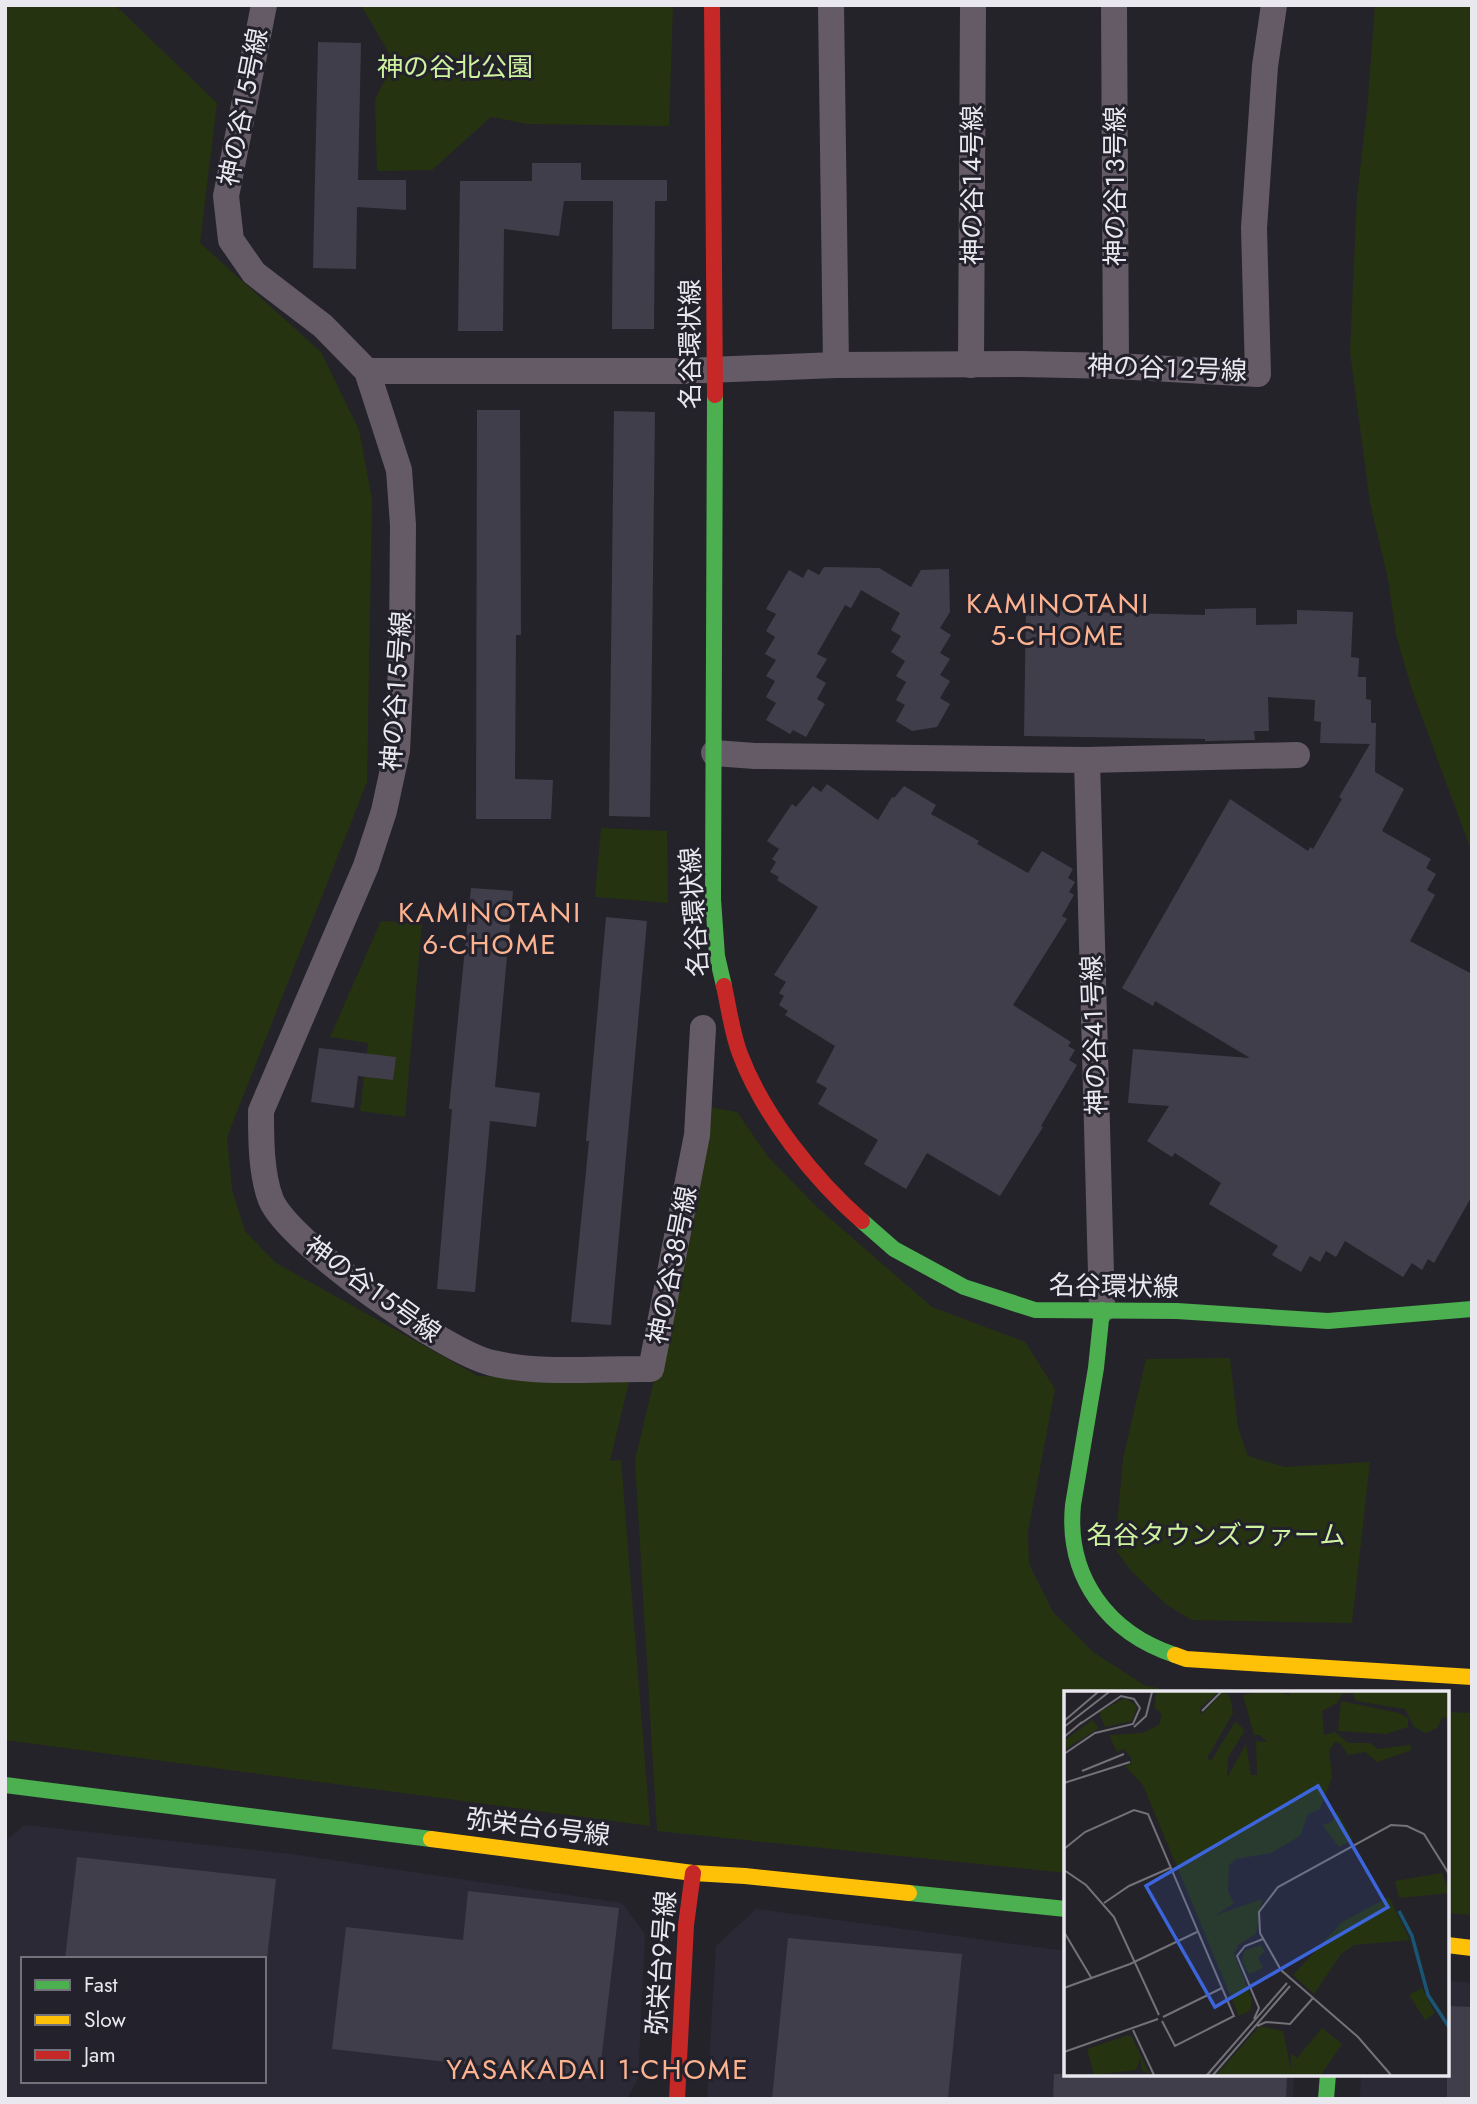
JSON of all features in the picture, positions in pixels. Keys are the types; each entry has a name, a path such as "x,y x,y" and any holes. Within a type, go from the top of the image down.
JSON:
{"street":[{"name":"神の谷１５号線","path":"264,5 226,196 230,240 254,273 323,326 367,371 399,470 403,525 402,646 397,751 384,811 366,866 261,1111 262,1155 272,1202 304,1241 435,1338 487,1362 517,1368"},
{"name":"名谷環状線","path":"712,5 715,371 713,900 717,956 739,1052 756,1091 780,1129 843,1204 894,1249 964,1287 1035,1310 1177,1311 1328,1321 1472,1309"},
{"path":"831,5 836,366"},
{"name":"神の谷１４号線","path":"971,365 973,5"},
{"name":"神の谷１３号線","path":"1114,5 1116,366"},
{"name":"神の谷１２号線","path":"367,371 715,371 836,366 971,365 1116,366 1258,374 1254,228 1265,66 1274,5"},
{"path":"714,753 755,756 1087,760 1297,755"},
{"name":"神の谷４１号線","path":"1087,760 1102,1310"},
{"name":"神の谷３８号線","path":"517,1368 651,1368 697,1135 703,1028"},
{"path":"1102,1310 1100,1348 1072,1514 1077,1561 1090,1591 1126,1632 1165,1653 1186,1659 1472,1677"},
{"name":"弥栄台６号線","path":"5,1785 692,1873 1064,1909"},
{"name":"弥栄台９号線","path":"677,2099 686,1925 692,1873"},
{"path":"1449,1945 1472,1948"},
{"path":"1326,2099 1328,2076"}],"shaded area":[{"path":"25,1825 291,1854 622,1903 645,1934 638,2079 627,2099 5,2099 5,1841"},
{"path":"756,1909 1064,1951 1064,2076 1294,2076 1293,2099 707,2099 716,1946"},
{"path":"1449,1980 1472,1983 1472,2099 1360,2099 1361,2076 1449,2076"}],"green space":[{"path":"5,5 115,5 217,103 200,243 321,352 359,430 372,499 367,782 227,1137 232,1189 245,1231 276,1263 478,1376 629,1382 610,1461 621,1460 650,1826 5,1740"},
{"name":"神の谷北公園","path":"361,5 673,5 669,126 528,124 491,117 432,170 377,171 375,99 394,62"},
{"path":"1375,5 1472,5 1472,853 1412,690 1396,635 1388,579 1370,503 1350,352 1357,196"},
{"path":"601,828 667,831 668,903 595,897"},
{"path":"381,921 422,923 405,1117 360,1111 368,1043 330,1037"},
{"path":"708,1107 737,1112 769,1158 818,1208 932,1307 1025,1342 1055,1389 1028,1532 1029,1564 1053,1612 1093,1652 1144,1685 1170,1691 1064,1691 1064,1873 657,1831 635,1460 655,1376"},
{"name":"名谷タウンズファーム","path":"1230,1358 1238,1428 1248,1456 1285,1467 1370,1462 1352,1623 1192,1620 1167,1605 1132,1572 1115,1549 1123,1459 1146,1359"},
{"path":"1449,1712 1472,1713 1472,1915 1449,1913"}],"building":[{"path":"318,42 361,43 358,180 406,180 406,210 357,207 356,269 313,268"},
{"path":"532,163 581,163 581,180 667,180 667,201 655,201 654,329 612,329 613,201 564,201 559,236 504,229 503,331 458,331 460,181 532,181"},
{"path":"477,410 520,410 521,635 516,635 515,779 553,780 551,819 476,819"},
{"path":"614,411 655,412 650,817 609,816"},
{"path":"824,567 879,568 911,587 921,570 949,569 950,612 940,628 951,635 940,653 950,659 940,675 950,681 940,698 950,704 937,727 912,731 896,721 905,705 896,700 906,682 896,676 905,661 891,652 901,636 891,630 900,613 861,590 851,608 845,605 817,654 827,659 816,677 826,683 817,699 825,704 806,737 793,730 790,734 766,720 776,703 766,697 775,681 766,676 776,660 765,654 775,637 766,631 776,614 766,609 789,570 803,578 808,569 819,575"},
{"path":"1026,607 1083,608 1083,612 1205,615 1205,609 1256,608 1256,625 1297,624 1297,610 1353,612 1351,657 1359,658 1358,677 1366,677 1366,699 1371,700 1371,723 1376,723 1375,772 1404,789 1382,831 1431,859 1426,868 1436,874 1427,890 1435,895 1410,941 1472,974 1472,1196 1434,1263 1428,1259 1422,1270 1412,1263 1403,1277 1345,1241 1336,1257 1326,1251 1320,1262 1310,1256 1301,1272 1272,1255 1278,1246 1209,1204 1221,1183 1175,1153 1172,1157 1147,1141 1169,1106 1128,1103 1133,1049 1250,1058 1155,1001 1153,1006 1122,988 1230,799 1308,851 1310,847 1313,849 1342,799 1339,797 1370,744 1320,743 1321,722 1314,721 1315,700 1268,697 1269,731 1254,731 1255,740 1024,736"},
{"path":"827,784 878,820 892,797 904,786 936,805 931,814 1028,873 1042,851 1073,869 1068,878 1075,882 1069,892 1074,895 1062,916 1067,919 1013,1005 1071,1042 1068,1046 1075,1050 1069,1060 1077,1065 1041,1126 1043,1127 1000,1196 927,1153 906,1189 864,1164 878,1140 818,1104 827,1088 816,1082 835,1046 785,1015 788,1011 779,1005 784,996 779,993 786,982 774,975 818,907 777,880 779,877 770,872 776,862 772,859 779,849 767,841 792,804 796,807 813,786 821,792"},
{"path":"471,888 513,891 495,1087 540,1093 536,1127 490,1121 475,1292 437,1289 452,1109 449,1109"},
{"path":"606,917 647,921 611,1325 571,1322 589,1141 586,1141"},
{"path":"319,1048 396,1057 393,1080 358,1076 354,1108 311,1102"},
{"path":"77,1857 276,1879 267,1959 65,1957"},
{"path":"468,1891 619,1908 599,2079 332,2049 346,1927 463,1940"},
{"path":"788,1938 962,1954 948,2099 772,2099"},
{"path":"1449,2006 1472,2007 1472,2099 1447,2099"},
{"path":"1054,2074 1287,2076 1286,2099 1053,2099"}],"traffic: fast":[{"path":"715,395 713,899 717,956 724,986"},
{"path":"862,1221 894,1249 964,1287 1035,1310 1177,1311 1328,1321 1472,1309"},
{"path":"1102,1310 1096,1368 1073,1505 1077,1556 1096,1599 1111,1617 1151,1645 1175,1655"},
{"path":"5,1785 431,1839"},
{"path":"909,1893 1064,1909"},
{"path":"1326,2099 1328,2076"}],"traffic: slow":[{"path":"1175,1655 1186,1659 1472,1677"},
{"path":"431,1839 693,1873 909,1893"},
{"path":"1449,1945 1472,1948"}],"traffic: jam":[{"path":"712,5 715,395"},
{"path":"724,986 737,1046 762,1100 808,1166 862,1221"},
{"path":"677,2099 686,1925 693,1873"}],"district":[{"name":"KAMINOTANI 5-CHOME","path":"1058,619"},
{"name":"KAMINOTANI 6-CHOME","path":"490,928"},
{"name":"YASAKADAI 1-CHOME","path":"598,2069"}]}
